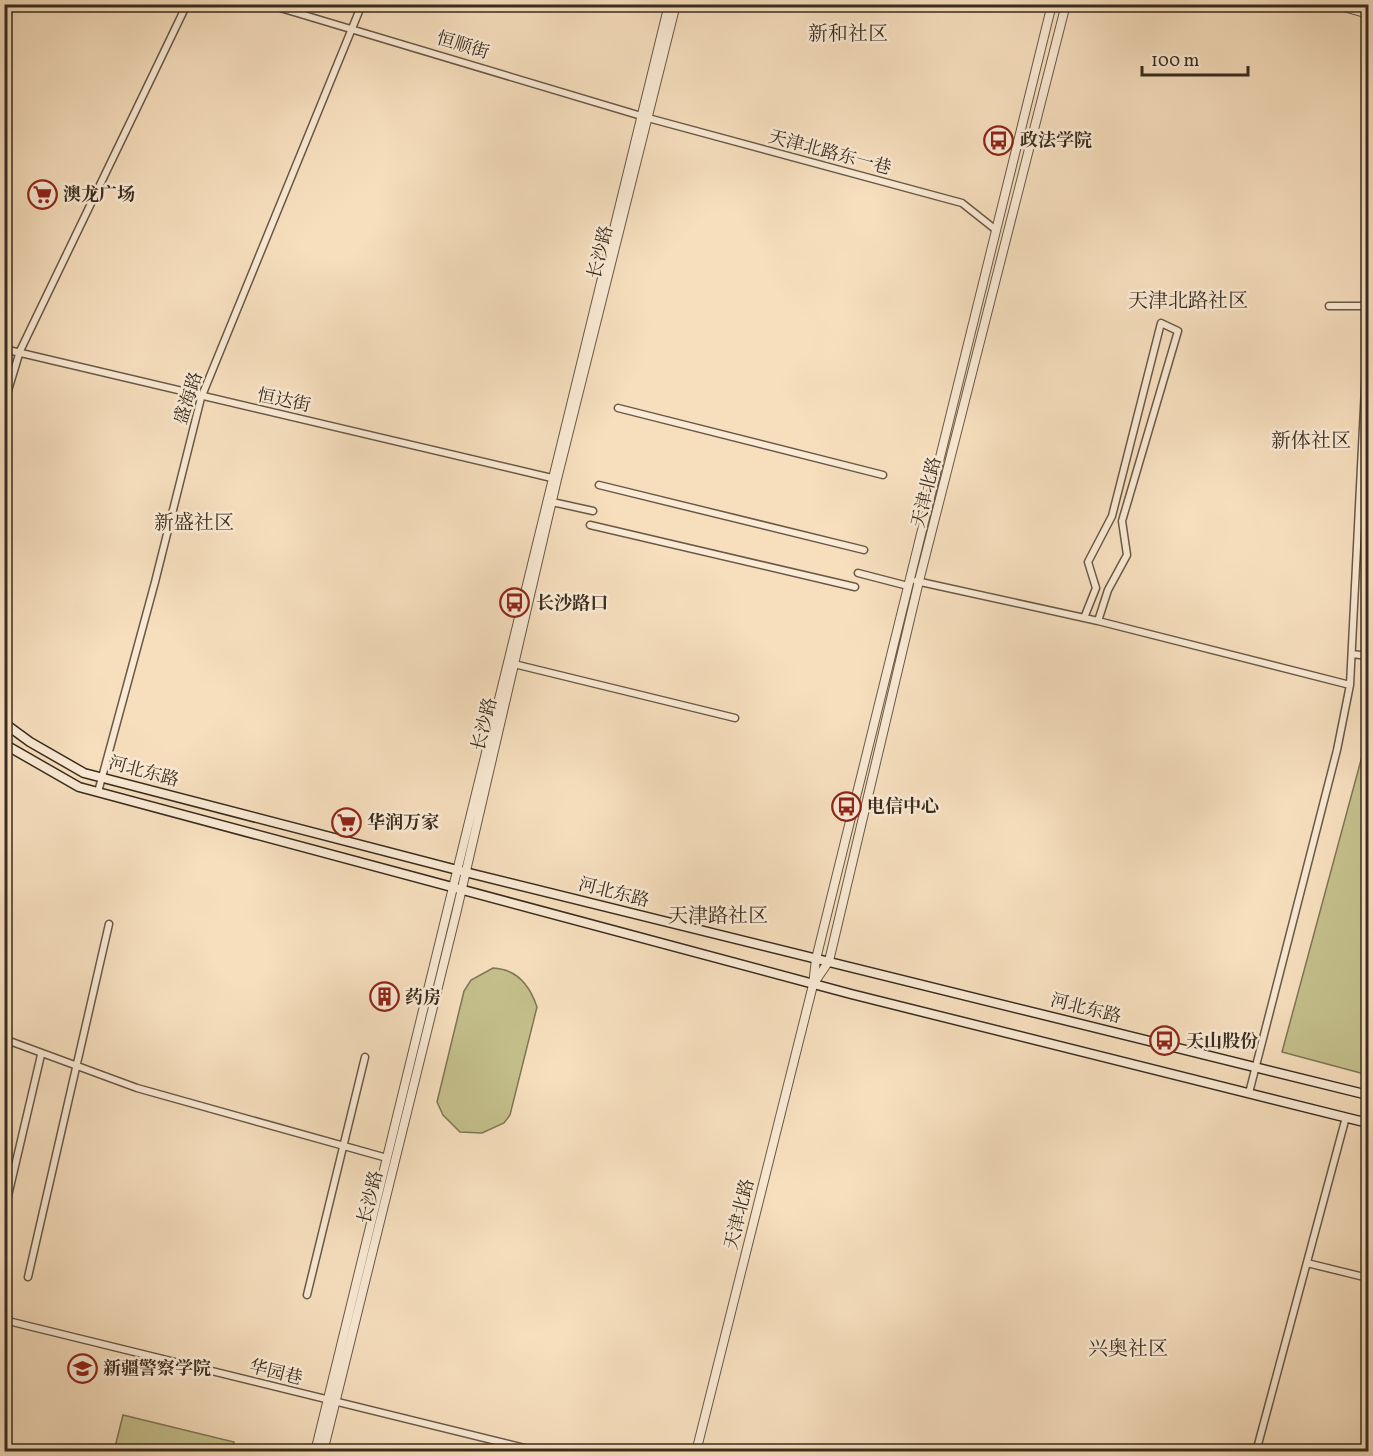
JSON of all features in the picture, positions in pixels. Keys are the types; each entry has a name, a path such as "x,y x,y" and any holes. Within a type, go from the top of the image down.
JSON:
{"main road":[{"name":"河北东路","path":"4,723 84,773 102,778 460,871 1368,1095"},
{"path":"4,744 79,787 813,985 1368,1123"}],"street":[{"path":"4,405 20,351 187,4"},
{"name":"恒顺街","path":"267,4 645,116"},
{"name":"盛海路","path":"98,792 201,398 276,220 362,4"},
{"name":"长沙路","path":"645,116 669,4"},
{"name":"长沙路","path":"315,1452 332,1401 555,478 645,116 676,4"},
{"name":"天津北路","path":"696,1452 813,985 816,959 1052,4"},
{"name":"天津北路","path":"813,985 829,961 919,581 1066,4"},
{"path":"1334,4 1368,14"},
{"name":"天津北路东一巷","path":"645,116 962,203 996,230"},
{"path":"1329,306 1368,306"},
{"path":"1084,618 1096,588 1088,562 1112,516 1161,323 1178,331 1122,521 1127,555 1108,590 1098,621"},
{"path":"1249,1093 1337,750 1350,685 1368,328"},
{"name":"恒达街","path":"4,349 20,351 201,398 555,478"},
{"path":"618,408 883,475"},
{"name":"长沙路","path":"460,871 514,664 552,502 555,478"},
{"path":"599,485 864,550"},
{"path":"552,502 593,511"},
{"path":"590,525 855,587"},
{"path":"858,573 909,583 919,581 1098,621 1350,685"},
{"path":"1352,654 1368,657"},
{"path":"514,664 735,718"},
{"name":"长沙路","path":"323,1452 332,1401 387,1158 457,889"},
{"path":"28,1277 78,1068 109,924"},
{"path":"4,1039 41,1055 157,1095 387,1158"},
{"path":"4,1213 41,1055"},
{"path":"307,1295 365,1058"},
{"path":"1256,1452 1346,1117"},
{"path":"1307,1263 1368,1278"},
{"name":"华园巷","path":"4,1320 541,1452"}],"shaded area":[{"path":"1368,734 1368,1075 1282,1052"},
{"path":"493,968 502,969 522,980 531,992 537,1007 510,1115 504,1123 482,1133 460,1132 443,1115 437,1102 464,991 471,980"},
{"path":"123,1415 234,1442 232,1451 114,1451"}],"place":[{"name":"政法学院","path":"999,140"},
{"name":"澳龙广场","path":"42,194"},
{"name":"长沙路口","path":"515,603"},
{"name":"电信中心","path":"846,806"},
{"name":"华润万家","path":"346,822"},
{"name":"药房","path":"384,997"},
{"name":"天山股份","path":"1165,1041"},
{"name":"新疆警察学院","path":"82,1368"}],"district":[{"name":"新和社区","path":"848,33"},
{"name":"天津北路社区","path":"1188,300"},
{"name":"新体社区","path":"1311,440"},
{"name":"新盛社区","path":"194,522"},
{"name":"天津路社区","path":"718,915"},
{"name":"兴奥社区","path":"1128,1348"}]}
